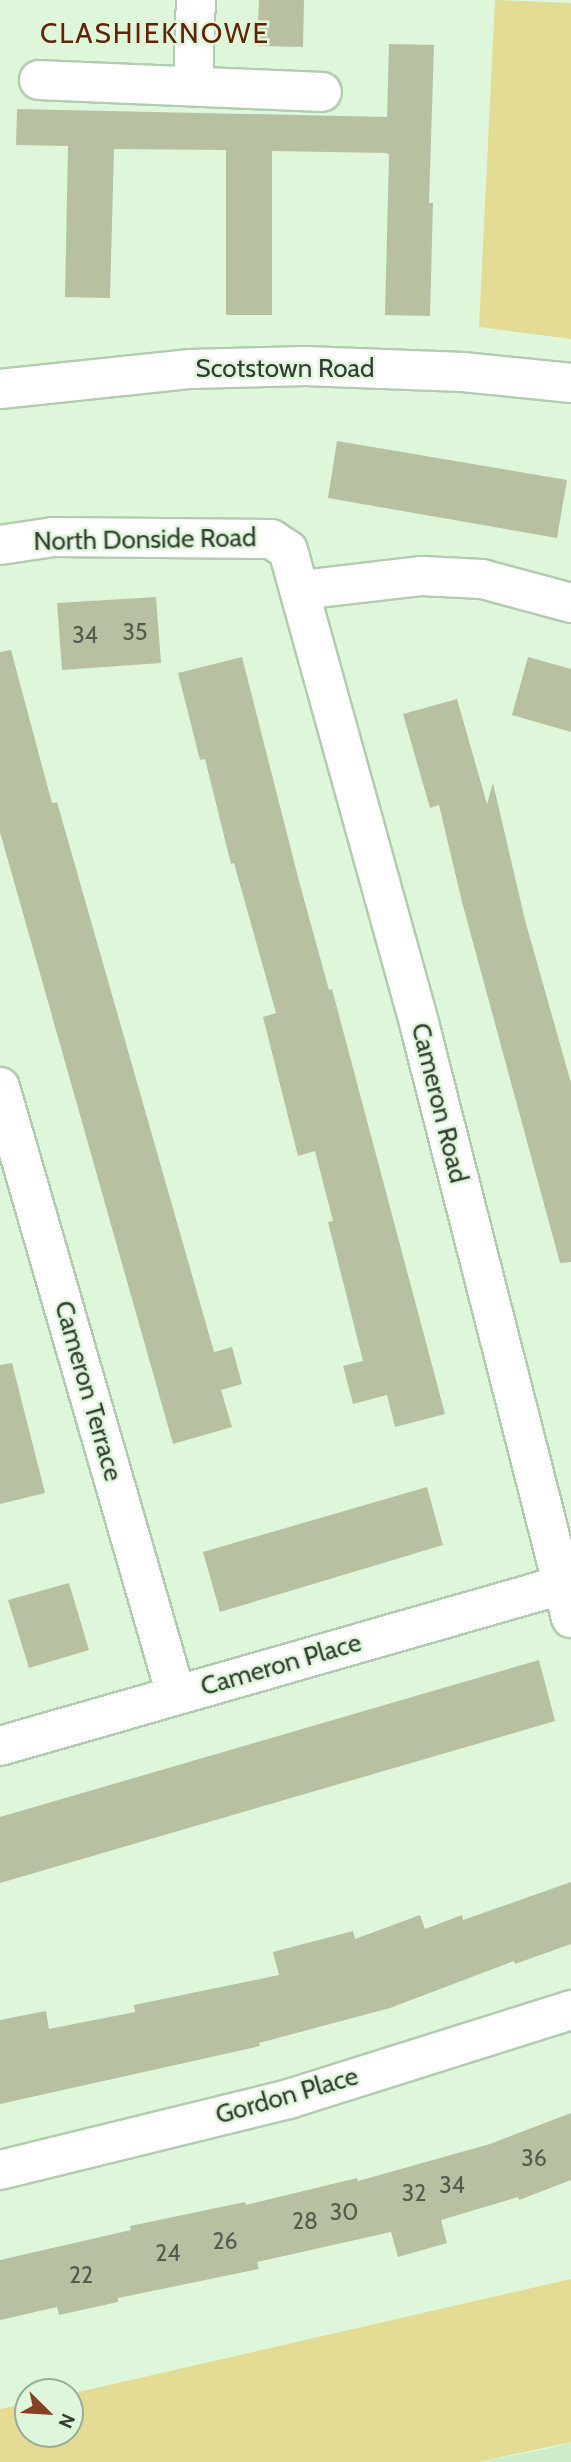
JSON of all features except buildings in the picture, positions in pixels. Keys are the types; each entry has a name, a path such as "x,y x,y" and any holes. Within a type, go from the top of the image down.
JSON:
{"street":[{"path":"193,84 196,0"},
{"path":"39,80 193,84 322,92"},
{"name":"Scotstown Road","path":"0,389 191,369 305,366 463,372 571,383"},
{"name":"North Donside Road","path":"0,545 53,537 271,539 288,550 301,590"},
{"path":"301,590 422,576 482,579 571,603"},
{"name":"Cameron Road","path":"301,590 423,1040 566,1602"},
{"name":"Cameron Terrace","path":"0,1087 176,1695"},
{"name":"Cameron Place","path":"0,1746 176,1695 566,1602"},
{"name":"Gordon Place","path":"0,2171 289,2099 571,2010"}],"shaded area":[{"path":"495,0 571,3 571,339 479,327"},
{"path":"571,2279 571,2442 478,2462 0,2462 0,2409 14,2406 14,2448 84,2448 84,2391"},
{"path":"571,2442 571,2462 478,2462 547,2449"}],"district":[{"name":"CLASHIEKNOWE","path":"155,33"}]}
